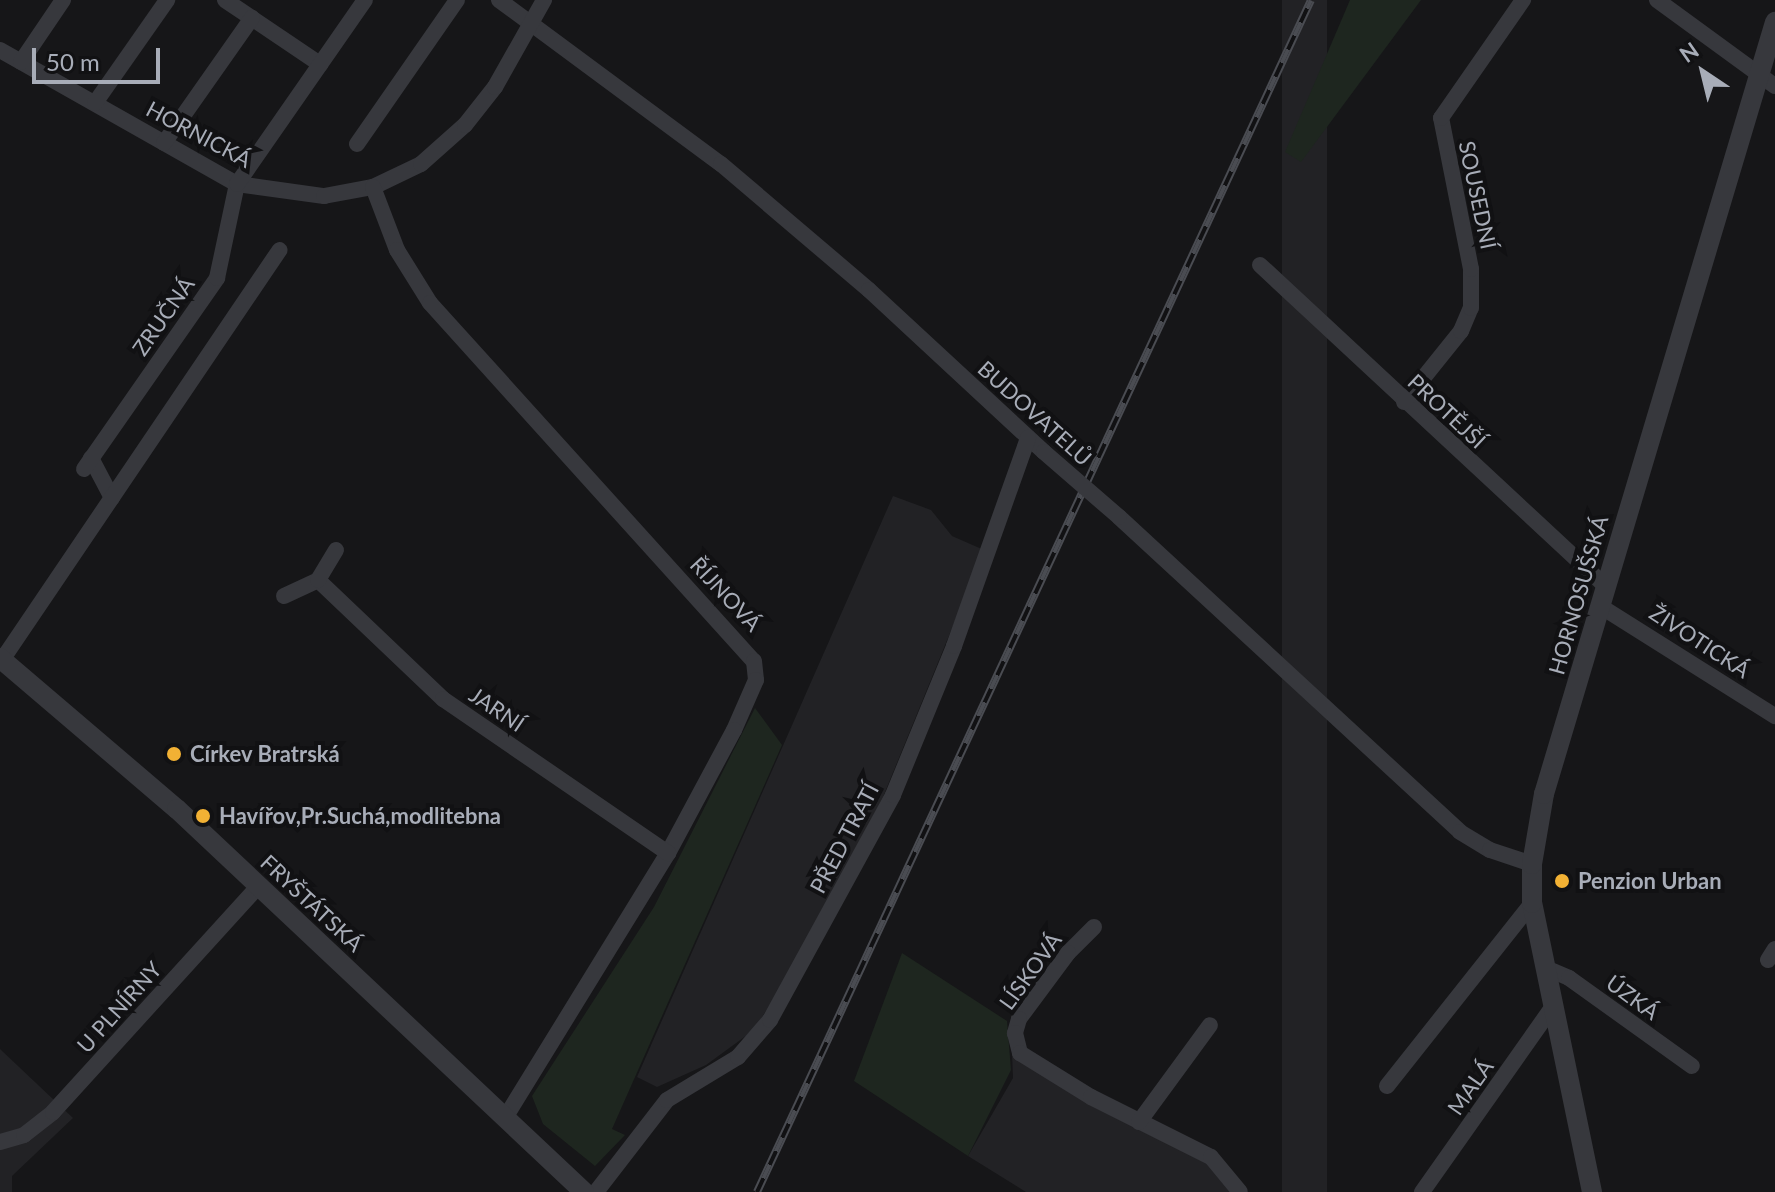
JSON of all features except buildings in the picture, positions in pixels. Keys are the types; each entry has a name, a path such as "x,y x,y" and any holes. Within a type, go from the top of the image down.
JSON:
{"street":[{"path":"21,62 63,0"},
{"path":"95,103 167,0"},
{"path":"225,0 320,64"},
{"path":"237,184 365,0"},
{"path":"357,144 457,0"},
{"name":"BUDOVATELŮ","path":"499,0 721,164 869,290 1460,832 1490,850 1532,864"},
{"name":"HORNICKÁ","path":"0,50 237,184 324,196 373,187 421,164 465,125 544,0"},
{"name":"SOUSEDNÍ","path":"1404,402 1461,331 1471,308 1471,269 1441,118 1523,0"},
{"path":"1657,0 1767,80"},
{"path":"164,143 252,18"},
{"name":"HORNOSUŠSKÁ","path":"1592,1192 1532,903 1532,864 1544,794 1605,586 1767,80 1775,22"},
{"name":"ZRUČNÁ","path":"112,498 87,464 217,278 237,184"},
{"name":"ŘÍJNOVÁ","path":"373,187 397,250 430,303 754,661 756,680 734,730 668,853 505,1118"},
{"path":"1,659 280,250"},
{"name":"PROTĚJŠÍ","path":"1260,265 1605,586"},
{"name":"PŘED TRATÍ","path":"596,1192 667,1100 738,1057 770,1020 893,795 977,586 1028,438"},
{"path":"284,596 318,580 336,550"},
{"name":"JARNÍ","path":"318,580 443,699 668,853"},
{"name":"ŽIVOTICKÁ","path":"1600,606 1775,716"},
{"name":"FRYŠTÁTSKÁ","path":"1,659 259,886 584,1192"},
{"name":"U PLNÍRNY","path":"0,1142 24,1135 53,1112 259,886"},
{"path":"1387,1086 1532,903"},
{"name":"LÍSKOVÁ","path":"1094,927 1068,953 1019,1019 1017,1044 1037,1066 1211,1157 1240,1192"},
{"name":"ÚZKÁ","path":"1546,968 1569,978 1692,1066"},
{"name":"MALÁ","path":"1422,1192 1553,1006"},
{"path":"1139,1122 1210,1025"}],"shaded area":[{"path":"1282,0 1327,0 1327,1192 1282,1192"},
{"path":"1350,0 1421,0 1301,162 1285,152"},
{"path":"893,496 931,510 952,536 984,550 883,797 789,974 754,1030 706,1065 657,1087 637,1077"},
{"path":"755,708 782,745 612,1129 625,1135 595,1166 543,1124 532,1096 654,907"},
{"path":"902,953 1007,1021 1011,1070 968,1156 854,1081"},
{"path":"0,1049 73,1118 12,1176 12,1192 0,1192"},
{"path":"1012,1054 1211,1157 1240,1192 1026,1192 968,1156 1013,1078"}],"railway":[{"path":"757,1192 1311,0"}],"place":[{"name":"Církev Bratrská","path":"174,754"},
{"name":"Havířov,Pr.Suchá,modlitebna","path":"203,816"},
{"name":"Penzion Urban","path":"1562,881"}]}
